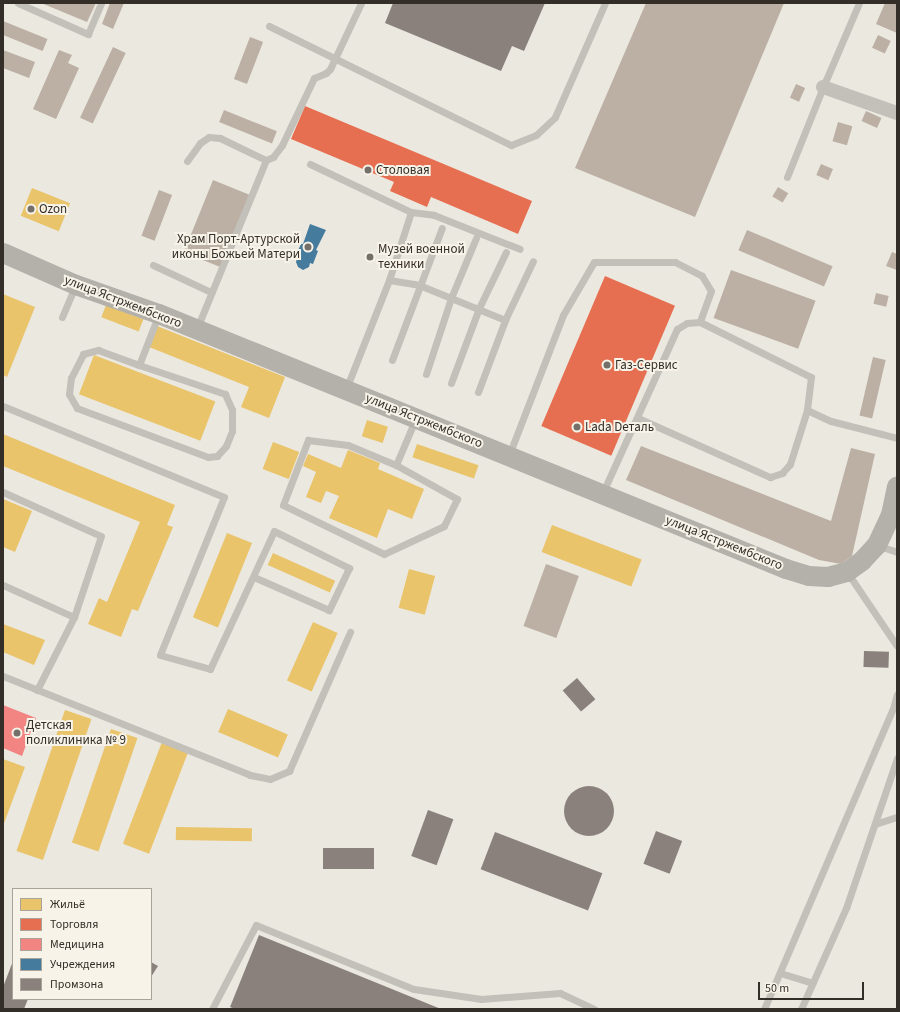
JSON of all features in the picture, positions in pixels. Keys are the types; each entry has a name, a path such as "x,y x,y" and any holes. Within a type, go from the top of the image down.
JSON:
{"main road":[{"name":"улица Ястржембского","path":"3,253 76,285 158,314 786,569 809,576 828,577 847,572"},
{"path":"847,572 862,561 877,545 891,515 897,487"}],"street":[{"path":"823,86 897,113"}],"lane":[{"path":"18,3 88,34 101,3"},
{"path":"196,330 266,160 273,157 282,145 314,78 326,73 336,58 361,3"},
{"path":"269,26 511,145 536,135 555,117 605,3"},
{"path":"787,177 823,86 859,3"},
{"path":"187,161 200,143 209,137 220,138 266,160"},
{"path":"310,164 412,212 434,215 520,249"},
{"path":"346,390 389,280 412,212"},
{"path":"392,360 442,228"},
{"path":"426,374 451,298 476,238"},
{"path":"451,383 479,308 506,252"},
{"path":"478,392 505,320 533,261"},
{"path":"508,456 563,315 594,262 675,262 702,276 711,291 700,322"},
{"path":"153,265 211,292"},
{"path":"389,280 420,285 505,320"},
{"path":"62,317 76,285"},
{"path":"138,365 158,314"},
{"path":"602,494 638,418 676,329 687,323 700,322 811,378 807,410 790,464 782,473 770,477 638,418"},
{"path":"98,350 138,365 225,394 232,410 232,431 226,446 218,456 208,458 77,408 69,394 71,378 83,354 98,350"},
{"path":"3,406 224,497 160,655 210,669 254,577 274,531 349,568 329,610 254,577"},
{"path":"807,410 832,421 897,438"},
{"path":"396,466 416,418"},
{"path":"308,440 348,445 396,466 457,499 444,526 384,554 283,504 308,440"},
{"path":"3,492 101,536 74,617 37,690"},
{"path":"877,545 897,552"},
{"path":"847,572 897,646"},
{"path":"3,585 74,617"},
{"path":"3,676 250,775 270,779 289,771 350,632"},
{"path":"764,1009 894,706 897,694"},
{"path":"894,706 897,716"},
{"path":"801,1009 846,908 897,758"},
{"path":"875,824 897,817"},
{"path":"212,1009 256,925 414,989 481,999 560,993 594,1009"},
{"path":"780,973 813,983"}],"building: Жильё":[{"path":"32,188 70,203 59,231 21,216"},
{"path":"3,294 35,307 7,377 3,375"},
{"path":"106,305 143,319 139,331 101,317"},
{"path":"157,326 285,377 269,418 241,407 249,387 149,347"},
{"path":"94,355 215,402 200,441 79,394"},
{"path":"367,420 388,427 383,443 362,436"},
{"path":"3,434 175,505 167,525 173,527 138,611 132,609 121,637 88,624 99,598 107,602 140,522 3,466"},
{"path":"273,442 299,452 289,479 263,469"},
{"path":"417,444 478,465 474,478 412,457"},
{"path":"348,450 380,463 378,469 424,489 412,519 388,509 377,538 329,518 339,496 326,491 321,503 306,497 316,472 303,466 308,454 341,468"},
{"path":"3,499 32,511 15,552 3,547"},
{"path":"552,525 642,559 631,586 542,552"},
{"path":"227,533 252,543 218,627 193,617"},
{"path":"273,553 335,581 330,593 268,565"},
{"path":"409,569 435,576 425,615 399,608"},
{"path":"313,622 338,633 312,691 287,680"},
{"path":"3,624 45,640 34,665 3,652"},
{"path":"228,709 288,734 278,757 218,732"},
{"path":"65,710 91,719 43,860 16,851"},
{"path":"111,729 137,738 98,852 72,842"},
{"path":"162,742 188,752 149,854 123,844"},
{"path":"3,759 25,767 3,826"},
{"path":"176,827 252,828 252,841 176,840"}],"building: Торговля":[{"path":"305,106 532,201 518,234 431,197 427,207 390,191 394,182 291,139"},
{"name":"Газ-Сервис","path":"605,276 675,306 611,456 541,426"}],"building: Медицина":[{"name":"Детская поликлиника № 9","path":"3,705 36,718 22,756 3,748"}],"building: Учреждения":[{"name":"Храм Порт-Артурской иконы Божьей Матери","path":"310,224 326,230 316,250 318,251 313,264 310,263 309,267 303,270 298,267 296,262 297,258 295,257 301,244 303,244"}],"building: Промзона":[{"path":"393,3 545,3 524,51 512,46 501,71 385,23"},
{"path":"864,651 889,652 888,668 863,667"},
{"path":"577,678 595,699 581,712 563,690"},
{"path":"589,786 598,788 609,797 614,811 612,820 603,831 589,836 580,834 569,825 564,811 566,802 575,791"},
{"path":"428,810 453,819 437,865 411,856"},
{"path":"656,831 682,841 670,874 643,864"},
{"path":"495,832 602,873 588,911 481,869"},
{"path":"323,848 374,848 374,869 323,869"},
{"path":"259,935 441,1009 235,1009 230,1007"},
{"path":"152,963 158,966 152,975"},
{"path":"12,964 12,1000 28,1000 24,1009 3,1009 3,987"}],"building: Прочее":[{"path":"41,3 96,3 87,22"},
{"path":"110,3 124,3 113,29 102,24"},
{"path":"646,3 784,3 695,217 575,168"},
{"path":"885,3 897,3 897,33 876,24"},
{"path":"3,21 48,39 43,51 3,35"},
{"path":"878,35 891,41 885,54 872,48"},
{"path":"250,37 263,42 247,84 234,79"},
{"path":"113,47 126,53 93,124 80,118"},
{"path":"3,50 35,62 29,78 3,68"},
{"path":"59,50 72,55 68,63 79,68 56,119 33,109"},
{"path":"796,84 805,88 799,102 790,98"},
{"path":"224,110 277,131 272,143 219,122"},
{"path":"866,111 882,118 877,128 862,121"},
{"path":"838,122 852,126 847,145 832,141"},
{"path":"821,164 833,169 828,180 816,175"},
{"path":"213,180 250,195 221,267 184,252"},
{"path":"778,187 788,193 783,203 772,196"},
{"path":"159,190 172,195 155,241 141,236"},
{"path":"747,230 833,266 824,287 738,250"},
{"path":"892,252 897,254 897,270 886,266"},
{"path":"731,270 816,301 798,349 714,318"},
{"path":"876,293 889,296 886,307 874,304"},
{"path":"873,357 886,360 872,418 860,415"},
{"path":"641,446 831,521 851,448 875,454 852,556 841,564 819,560 626,480"},
{"path":"546,564 579,576 556,638 523,626"}],"place":[{"name":"Столовая","path":"368,170"},
{"name":"Ozon","path":"31,209"},
{"name":"Храм Порт-Артурской иконы Божьей Матери","path":"308,247"},
{"name":"Музей военной техники","path":"370,257"},
{"name":"Газ-Сервис","path":"607,365"},
{"name":"Lada Dеталь","path":"577,427"},
{"name":"Детская поликлиника № 9","path":"17,733"}]}
